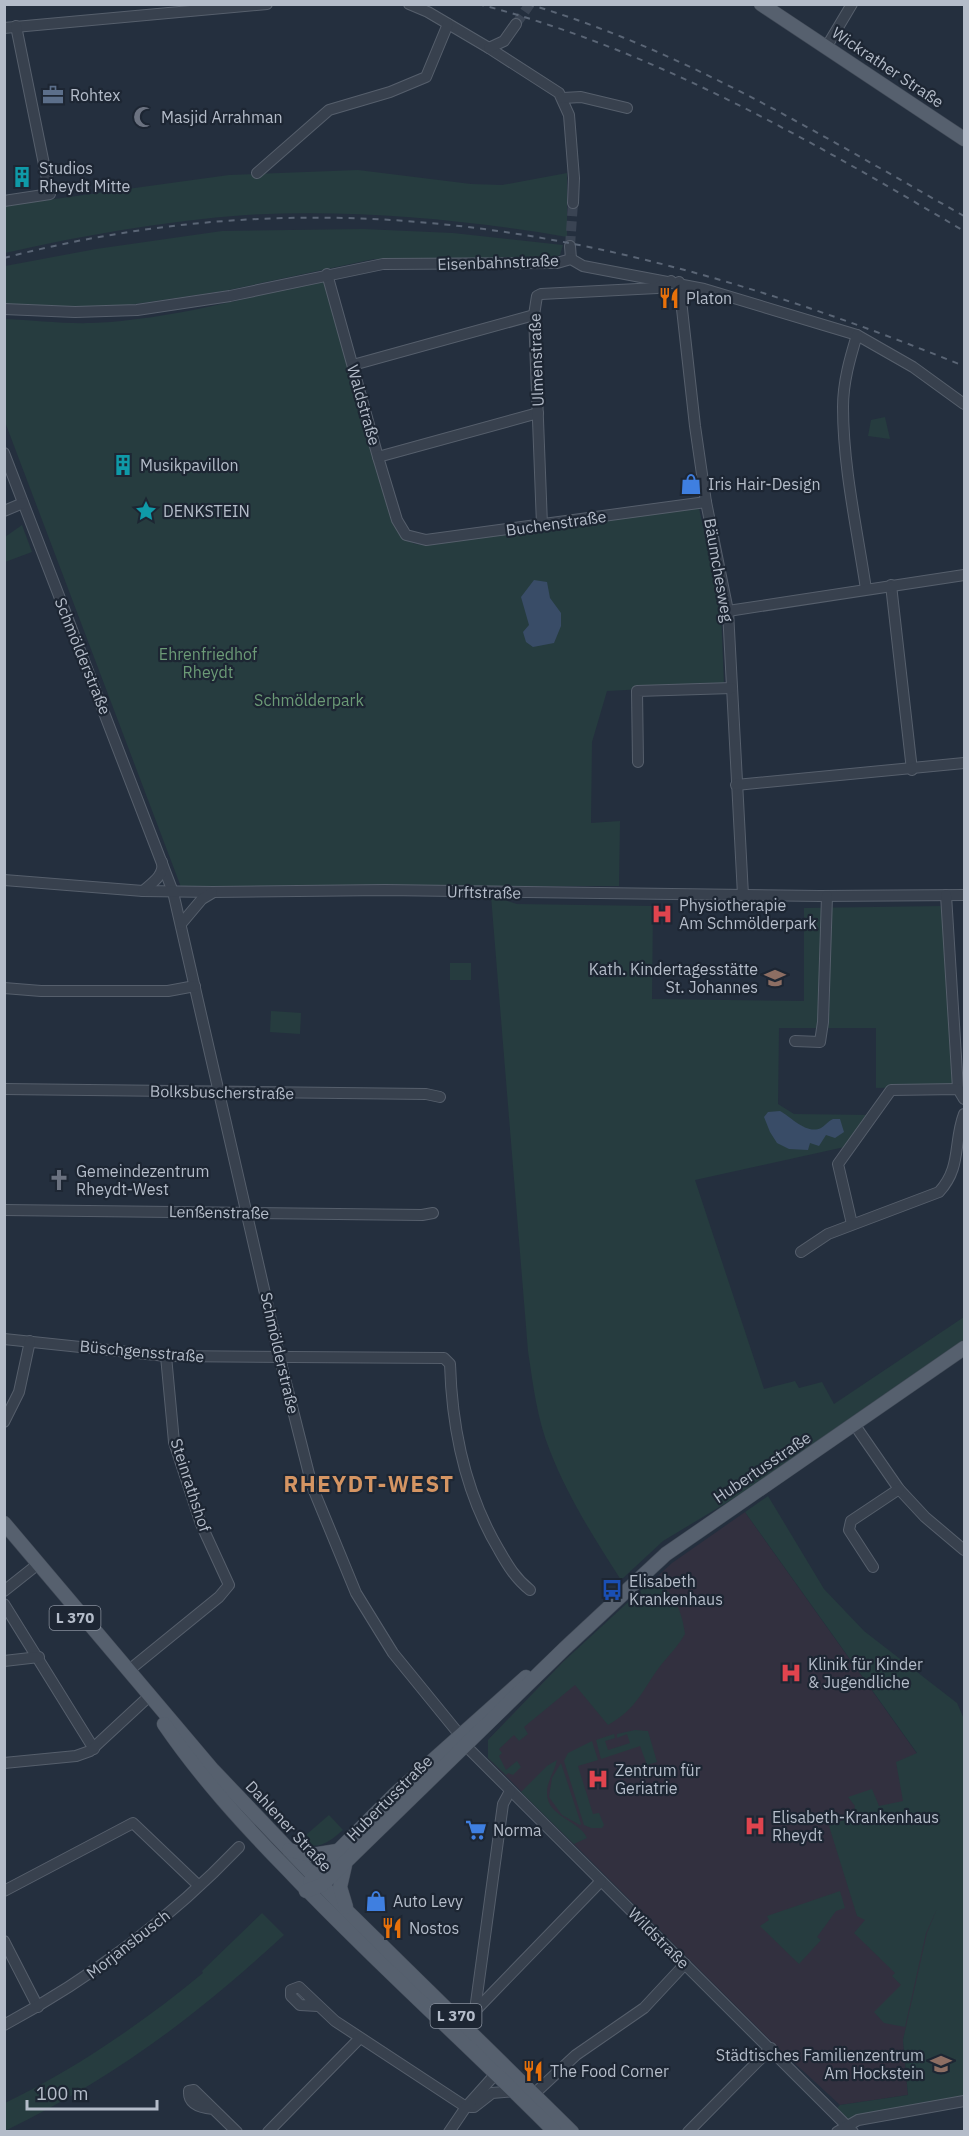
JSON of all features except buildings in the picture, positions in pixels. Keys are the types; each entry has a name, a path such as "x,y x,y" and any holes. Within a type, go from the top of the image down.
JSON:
{"main road":[{"name":"Wickrather Straße","path":"761,4 964,139"},
{"name":"Hubertusstraße","path":"306,1891 318,1880 345,1863 509,1690 562,1651 678,1545 964,1348"},
{"name":"Dahlener Straße","path":"4,1523 212,1769 500,2068 516,2091 555,2132"},
{"name":"Dahlener Straße","path":"4,1535 144,1701 206,1783 306,1891 500,2068 534,2094 572,2132"},
{"name":"Hubertusstraße","path":"318,1880 337,1851 462,1740"},
{"path":"288,1850 312,1855 337,1851"},
{"path":"345,1863 340,1887 347,1911"}],"street":[{"path":"4,201 50,194 10,27 267,4"},
{"path":"408,4 489,48 554,89 563,98 571,128 573,202"},
{"path":"827,46 852,4"},
{"path":"257,173 328,110 390,92 426,77 448,24"},
{"path":"489,48 501,44 516,24"},
{"path":"563,98 581,97 627,108"},
{"path":"570,246 571,259"},
{"name":"Eisenbahnstraße","path":"4,309 75,312 136,310 230,296 383,264 557,263 571,259 583,266 675,281 857,335 922,372 964,404"},
{"name":"Waldstraße","path":"327,274 397,520 406,535"},
{"name":"Ulmenstraße","path":"542,525 535,302 541,294 657,288 675,281"},
{"name":"Bäumchesweg","path":"675,281 706,502 728,611 742,896"},
{"path":"352,365 534,315"},
{"path":"857,335 849,361 843,406 846,454 866,589"},
{"path":"378,457 538,413"},
{"name":"Schmölderstraße","path":"4,453 173,892 280,1359 312,1486 356,1593 393,1653 462,1740"},
{"path":"4,511 23,502"},
{"name":"Buchenstraße","path":"406,535 426,540 706,502"},
{"path":"728,611 964,575"},
{"path":"891,585 912,770"},
{"path":"638,762 637,691 732,688"},
{"path":"736,785 912,770 964,763"},
{"path":"143,891 160,875 163,868 162,859"},
{"name":"Urftstraße","path":"4,880 173,892 385,890 742,896 964,895"},
{"path":"181,924 202,899 213,892"},
{"path":"852,1224 838,1164 891,1090 961,1094 945,895"},
{"path":"795,1041 820,1042 824,1022 827,896"},
{"path":"4,988 168,991 195,986"},
{"name":"Bolksbuscherstraße","path":"4,1089 426,1094 440,1097"},
{"path":"801,1252 828,1234 939,1192 950,1179 954,1168 959,1127 964,1114"},
{"name":"Lenßenstraße","path":"4,1210 422,1215 433,1213"},
{"name":"Büschgensstraße","path":"4,1339 166,1356 280,1359 444,1358 450,1364 456,1436 478,1512 518,1580 530,1590"},
{"path":"4,1422 19,1392 30,1341"},
{"name":"Steinrathshof","path":"128,1671 219,1597 229,1585 201,1524 174,1442 166,1356"},
{"path":"854,1424 899,1489 925,1517 964,1550"},
{"path":"873,1567 849,1530 851,1521 899,1489"},
{"path":"4,1592 33,1568"},
{"path":"4,1604 94,1749"},
{"path":"4,1661 39,1657"},
{"path":"4,1763 76,1756 94,1749 144,1701"},
{"name":"Wildstraße","path":"462,1740 510,1791 850,2128"},
{"path":"510,1791 503,1804 476,2010 601,1881"},
{"path":"4,1891 134,1823 198,1885"},
{"name":"Morjansbusch","path":"4,2025 38,2007 101,1967 198,1885 206,1881 239,1847"},
{"path":"4,1941 38,2007"},
{"path":"534,2094 576,2055 644,2008 685,1964"},
{"path":"318,2006 360,2038 466,2107 474,2107 492,2093 516,2091"},
{"path":"268,2132 360,2038"},
{"path":"688,2132 771,2048"},
{"path":"449,2132 466,2107 500,2068"},
{"path":"837,2132 964,2102"},
{"path":"213,2109 237,2132"}],"shaded area":[{"name":"Elisabeth-Krankenhaus Rheydt","path":"745,1512 955,1807 955,1846 903,2040 908,2095 840,2105 775,2045 488,1758 488,1740 563,1662 672,1563"}],"green space":[{"path":"358,170 471,184 502,185 567,173 567,237 488,225 407,217 286,213 155,225 5,253 4,206 229,175"},
{"path":"363,229 453,233 563,245 560,255 550,258 374,259 224,291 115,307 5,305 5,266 96,249 222,231"},
{"name":"Schmölderpark","path":"326,278 405,539 415,544 427,545 699,508 721,612 724,685 607,691 592,742 591,823 620,821 619,886 181,887 5,422 5,319 81,323 120,321 240,300"},
{"path":"885,417 890,439 868,436 871,420"},
{"path":"22,525 32,552 5,562 5,537"},
{"path":"491,896 517,904 653,906 652,999 804,1001 804,908 943,906 955,1086 876,1088 876,1028 779,1028 778,1104 794,1114 872,1115 849,1146 695,1180 764,1389 795,1381 799,1388 822,1382 834,1404 964,1317 964,1342 741,1494 663,1541 621,1580 591,1533 565,1485 546,1439 536,1401 528,1351"},
{"path":"450,963 471,963 471,980 450,980"},
{"path":"271,1011 301,1013 300,1034 270,1032"},
{"path":"768,1496 824,1589 864,1631 957,1703 964,1719 964,2106 852,2124 837,2108 840,2105 908,2095 903,2040 927,1933 937,1909 926,1933 905,2027 884,2023 874,2012 901,1985 892,1976 895,1973 854,1933 865,1920 857,1916 829,1826 853,1816 855,1806 848,1797 872,1789 879,1806 903,1801 896,1762 917,1753 745,1512"},
{"path":"651,1581 666,1589 676,1602 685,1634 639,1698 618,1719 608,1725 575,1685 524,1727 528,1734 519,1741 514,1735 499,1749 502,1753 499,1756 506,1770 517,1761 521,1767 513,1775 508,1773 506,1775 488,1758 488,1740 563,1662"},
{"path":"635,1730 648,1731 657,1762 647,1765 640,1746 601,1759 596,1740 614,1734 615,1738 605,1741 608,1750 630,1743 627,1734 617,1738 617,1734"},
{"path":"592,1741 598,1760 578,1766 593,1814 599,1813 604,1825 602,1828 591,1828 584,1825 564,1761 568,1753"},
{"path":"557,1760 547,1788 548,1800 557,1813 583,1832 587,1838 574,1844 521,1792 547,1766"},
{"path":"561,1763 580,1825 562,1815 549,1797 552,1778"},
{"path":"329,1815 343,1830 328,1842 317,1846 299,1841"},
{"path":"840,1891 845,1908 836,1911 817,1937 821,1940 799,1964 760,1926 769,1920 767,1916"},
{"path":"262,1913 284,1935 218,1993 118,2067 5,2131 5,2103 84,2060 158,2009 203,1973 202,1971"}],"water":[{"path":"534,580 547,582 550,598 561,613 561,626 554,643 533,647 526,642 523,632 529,625 521,597"},
{"path":"780,1111 799,1124 816,1130 833,1119 840,1119 844,1132 835,1138 826,1135 819,1146 810,1143 808,1150 789,1149 777,1143 764,1117 768,1112"}],"tunnel":[{"path":"516,24 530,4"},
{"path":"570,246 573,203"}],"railway":[{"path":"478,4 543,23 606,46 729,100 848,163 964,231"},
{"path":"528,4 586,23 698,70 806,126 964,216"},
{"path":"4,258 130,232 253,219 374,219 493,230 610,252 728,282 845,321 964,366"}],"place":[{"name":"Rohtex","path":"53,95"},
{"name":"Masjid Arrahman","path":"144,117"},
{"name":"Studios Rheydt Mitte","path":"22,177"},
{"name":"Platon","path":"669,298"},
{"name":"Musikpavillon","path":"123,465"},
{"name":"Iris Hair-Design","path":"691,484"},
{"name":"DENKSTEIN","path":"146,511"},
{"name":"Physiotherapie Am Schmölderpark","path":"662,914"},
{"name":"Kath. Kindertagesstätte St. Johannes","path":"775,978"},
{"name":"Gemeindezentrum Rheydt-West","path":"59,1180"},
{"name":"Elisabeth Krankenhaus","path":"612,1590"},
{"name":"Klinik für Kinder & Jugendliche","path":"791,1673"},
{"name":"Zentrum für Geriatrie","path":"598,1779"},
{"name":"Elisabeth-Krankenhaus Rheydt","path":"755,1826"},
{"name":"Norma","path":"476,1830"},
{"name":"Auto Levy","path":"376,1901"},
{"name":"Nostos","path":"392,1928"},
{"name":"Städtisches Familienzentrum Am Hockstein","path":"941,2064"},
{"name":"The Food Corner","path":"533,2071"}],"district":[{"name":"RHEYDT-WEST","path":"369,1484"}],"park label":[{"name":"Ehrenfriedhof Rheydt","path":"208,663"}]}
